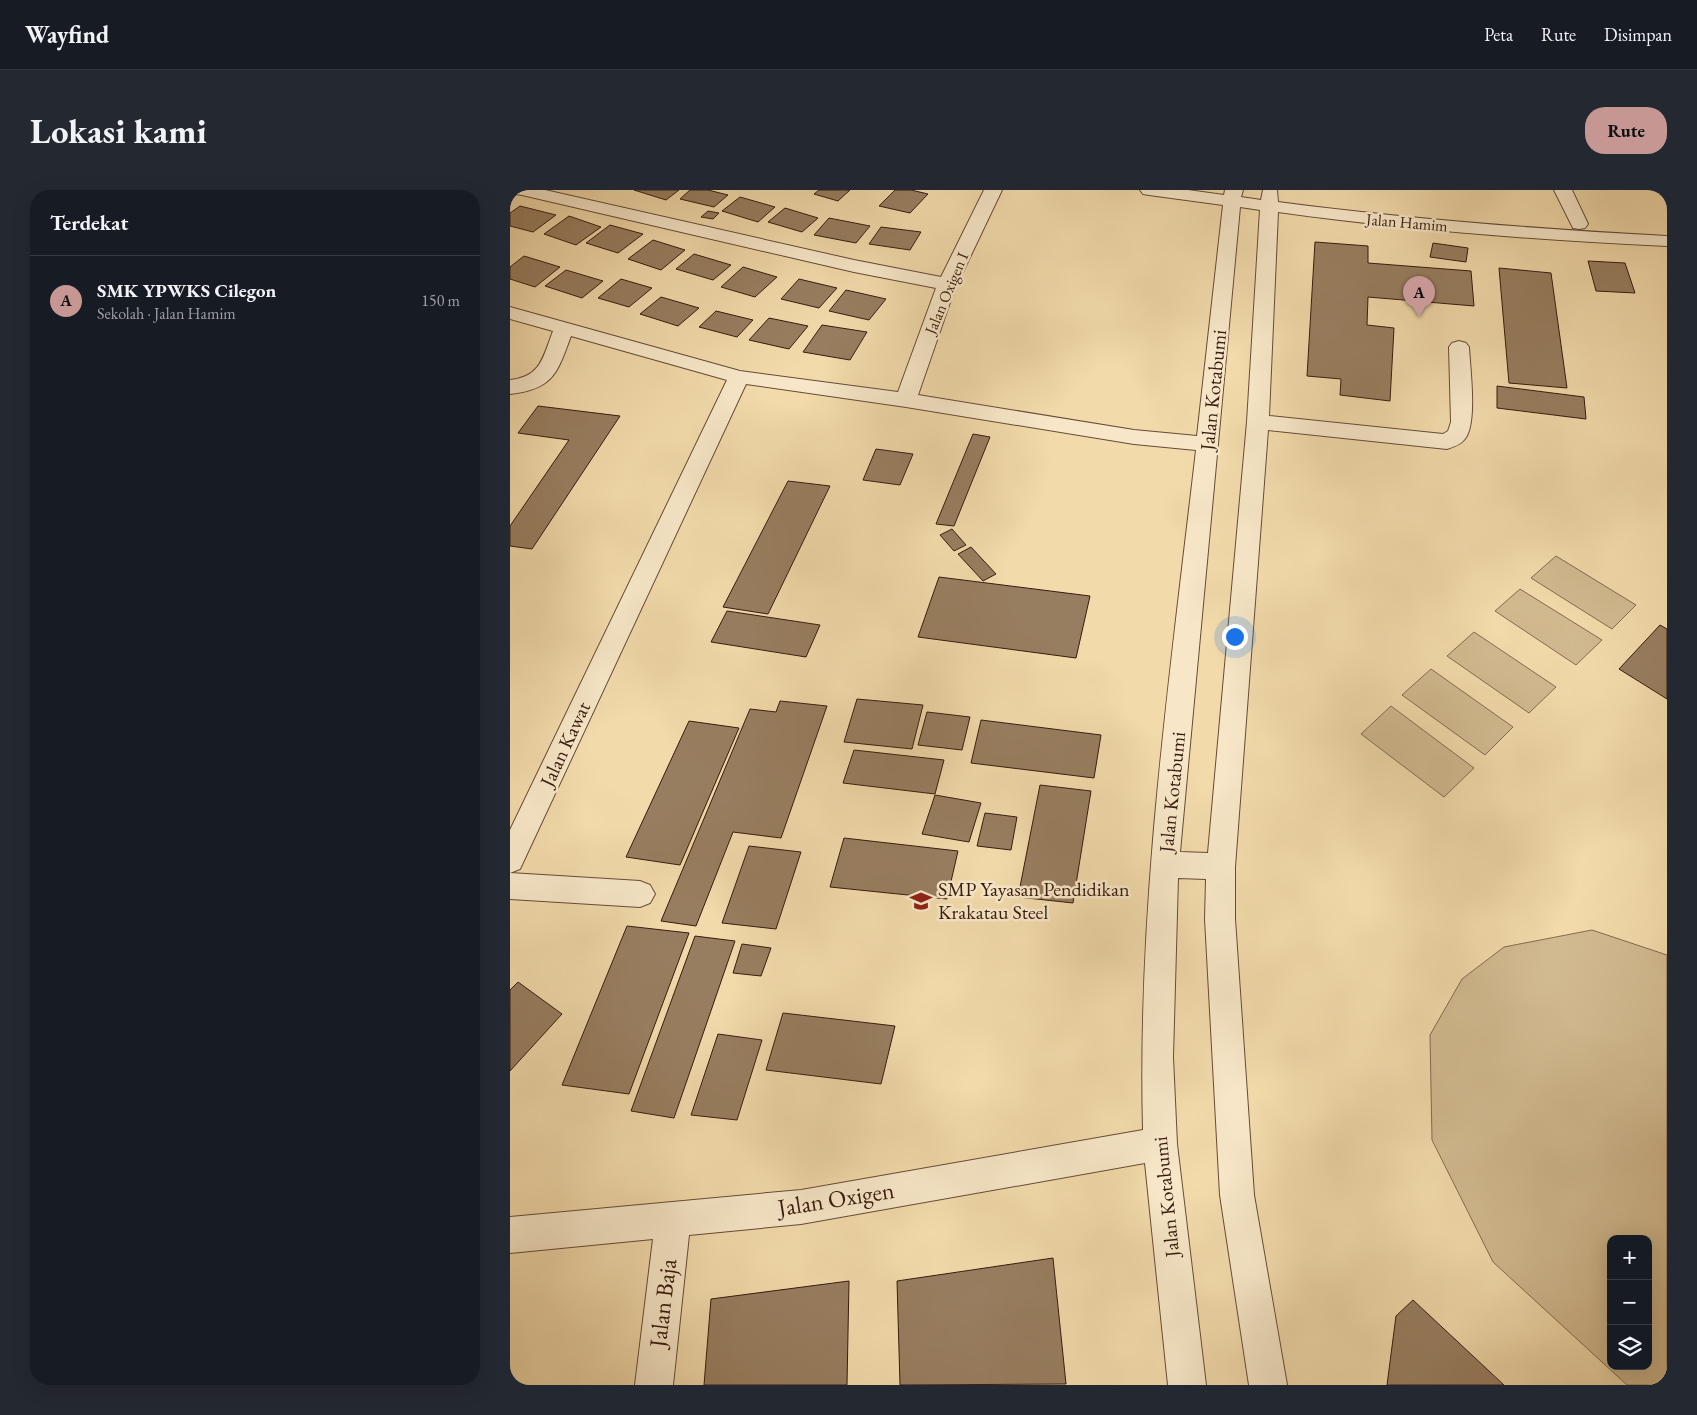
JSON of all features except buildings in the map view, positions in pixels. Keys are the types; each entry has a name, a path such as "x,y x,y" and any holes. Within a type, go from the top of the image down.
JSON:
{"street":[{"path":"522,190 854,266 947,284"},
{"name":"Jalan Oxigen I","path":"906,400 947,284 993,190"},
{"name":"Jalan Hamim","path":"1149,190 1266,196 1579,224 1667,228"},
{"path":"1563,190 1579,224"},
{"name":"Jalan Kotabumi","path":"1187,1385 1160,1144 1157,1057 1164,864 1233,195"},
{"path":"1266,196 1258,422 1221,867 1220,920 1237,1195 1268,1385"},
{"name":"Jalan Hamim","path":"1266,196 1374,220 1571,236 1667,241"},
{"path":"510,313 739,377 906,400 1134,437 1208,444"},
{"path":"510,387 533,383 546,373 564,328"},
{"path":"1258,422 1447,442 1456,435 1462,422 1459,347"},
{"name":"Jalan Kawat","path":"510,860 739,377"},
{"path":"1164,864 1221,867"},
{"path":"510,886 640,894"},
{"name":"Jalan Oxigen","path":"510,1235 801,1207 1160,1144"},
{"name":"Jalan Baja","path":"654,1385 673,1220"}],"shaded area":[{"path":"1556,556 1636,605 1612,629 1531,578"},
{"path":"1520,589 1602,640 1576,665 1495,611"},
{"path":"1474,632 1556,687 1529,713 1447,656"},
{"path":"1431,669 1513,727 1485,755 1402,695"},
{"path":"1391,706 1474,768 1444,797 1361,734"},
{"path":"1592,930 1667,955 1667,1385 1627,1385 1611,1370 1652,1370 1652,1235 1607,1235 1607,1367 1493,1262 1432,1140 1430,1035 1462,979 1504,947"}],"place":[{"name":"SMK YPWKS Cilegon","path":"1419,317"},
{"name":"SMP Yayasan Pendidikan Krakatau Steel","path":"921,901"}]}
